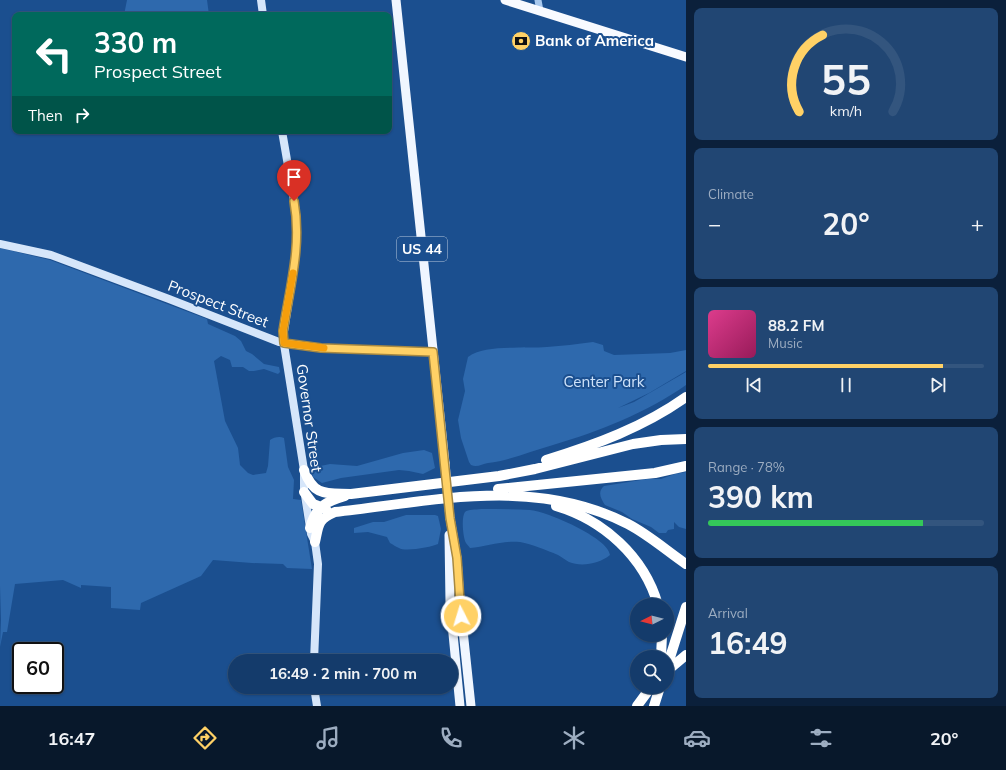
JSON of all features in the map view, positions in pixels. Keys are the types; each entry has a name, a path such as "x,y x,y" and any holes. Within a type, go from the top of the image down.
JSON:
{"highway":[{"path":"505,0 686,57"},
{"path":"526,471 542,461 593,444 630,429 686,397"},
{"path":"304,470 309,482 319,490 327,493 351,494 493,477 526,471 633,444 658,440 686,439"},
{"path":"480,496 495,490 655,473 686,466"},
{"path":"304,492 312,503 320,508 335,512 480,496 529,496 556,500 597,511 636,528 685,564"},
{"path":"310,528 315,514 320,508 328,502 351,494"},
{"path":"501,495 538,501 566,509 599,526 622,545 635,559 648,581 655,598"},
{"path":"315,542 320,521 335,512"},
{"path":"672,650 686,607"},
{"path":"674,665 686,656"},
{"path":"637,706 646,694"},
{"path":"654,706 655,694"},
{"path":"654,706 658,694"}],"main road":[{"path":"261,0 263,12"},
{"name":"US 44","path":"396,0 450,518 457,558 471,706"},
{"name":"Governor Street","path":"283,134 296,212 297,232 295,262 283,331 304,470 304,492 311,534 315,542 318,564 314,654"},
{"name":"Prospect Street","path":"0,244 51,255 284,343 321,348 433,352"},
{"name":"US 44","path":"450,518 449,591 460,706"},
{"path":"315,694 317,706"}],"street":[{"path":"538,0 540,11"}],"green space":[{"path":"127,0 207,0 209,12 125,12"},
{"path":"0,248 50,260 207,319 208,324 235,336 241,341 246,351 264,364 279,367 280,372 278,374 264,369 249,371 243,367 232,367 230,360 221,356 214,361 225,421 238,448 240,465 248,473 253,475 266,473 270,440 277,437 284,438 288,467 294,480 293,499 301,500 312,569 287,568 283,564 213,560 201,576 141,603 140,610 111,608 111,587 81,585 81,588 63,580 15,584 7,632 3,632 0,647"},
{"name":"Center Park","path":"593,342 603,345 604,351 614,355 670,353 686,350 686,371 649,393 618,408 634,402 686,372 686,385 639,413 588,434 505,460 477,466 471,465 461,438 458,420 465,391 463,379 468,357 484,350 564,346"},
{"path":"424,450 432,453 435,468 423,474 399,470 341,478 322,483 313,477 311,468 330,464 357,466 403,453"},
{"path":"686,472 686,529 679,527 674,522 674,529 668,530 666,533 659,533 651,527 605,505 601,498 600,493 604,486 647,479 661,479"},
{"path":"468,510 530,510 549,515 576,526 599,541 607,548 610,555 601,561 590,564 574,564 539,547 520,542 507,542 470,548 464,537 464,515"},
{"path":"406,515 438,516 441,529 438,544 418,549 402,549 390,543 387,537 368,532 354,533 354,528 373,522 384,522"}],"slow traffic":[{"path":"293,273 283,331 284,343 324,348"}],"place":[{"name":"Bank of America","path":"521,41"}],"route":[{"path":"294,201 297,223 297,243 283,331 284,343 321,348 433,352 450,518 457,558 461,616"}]}
